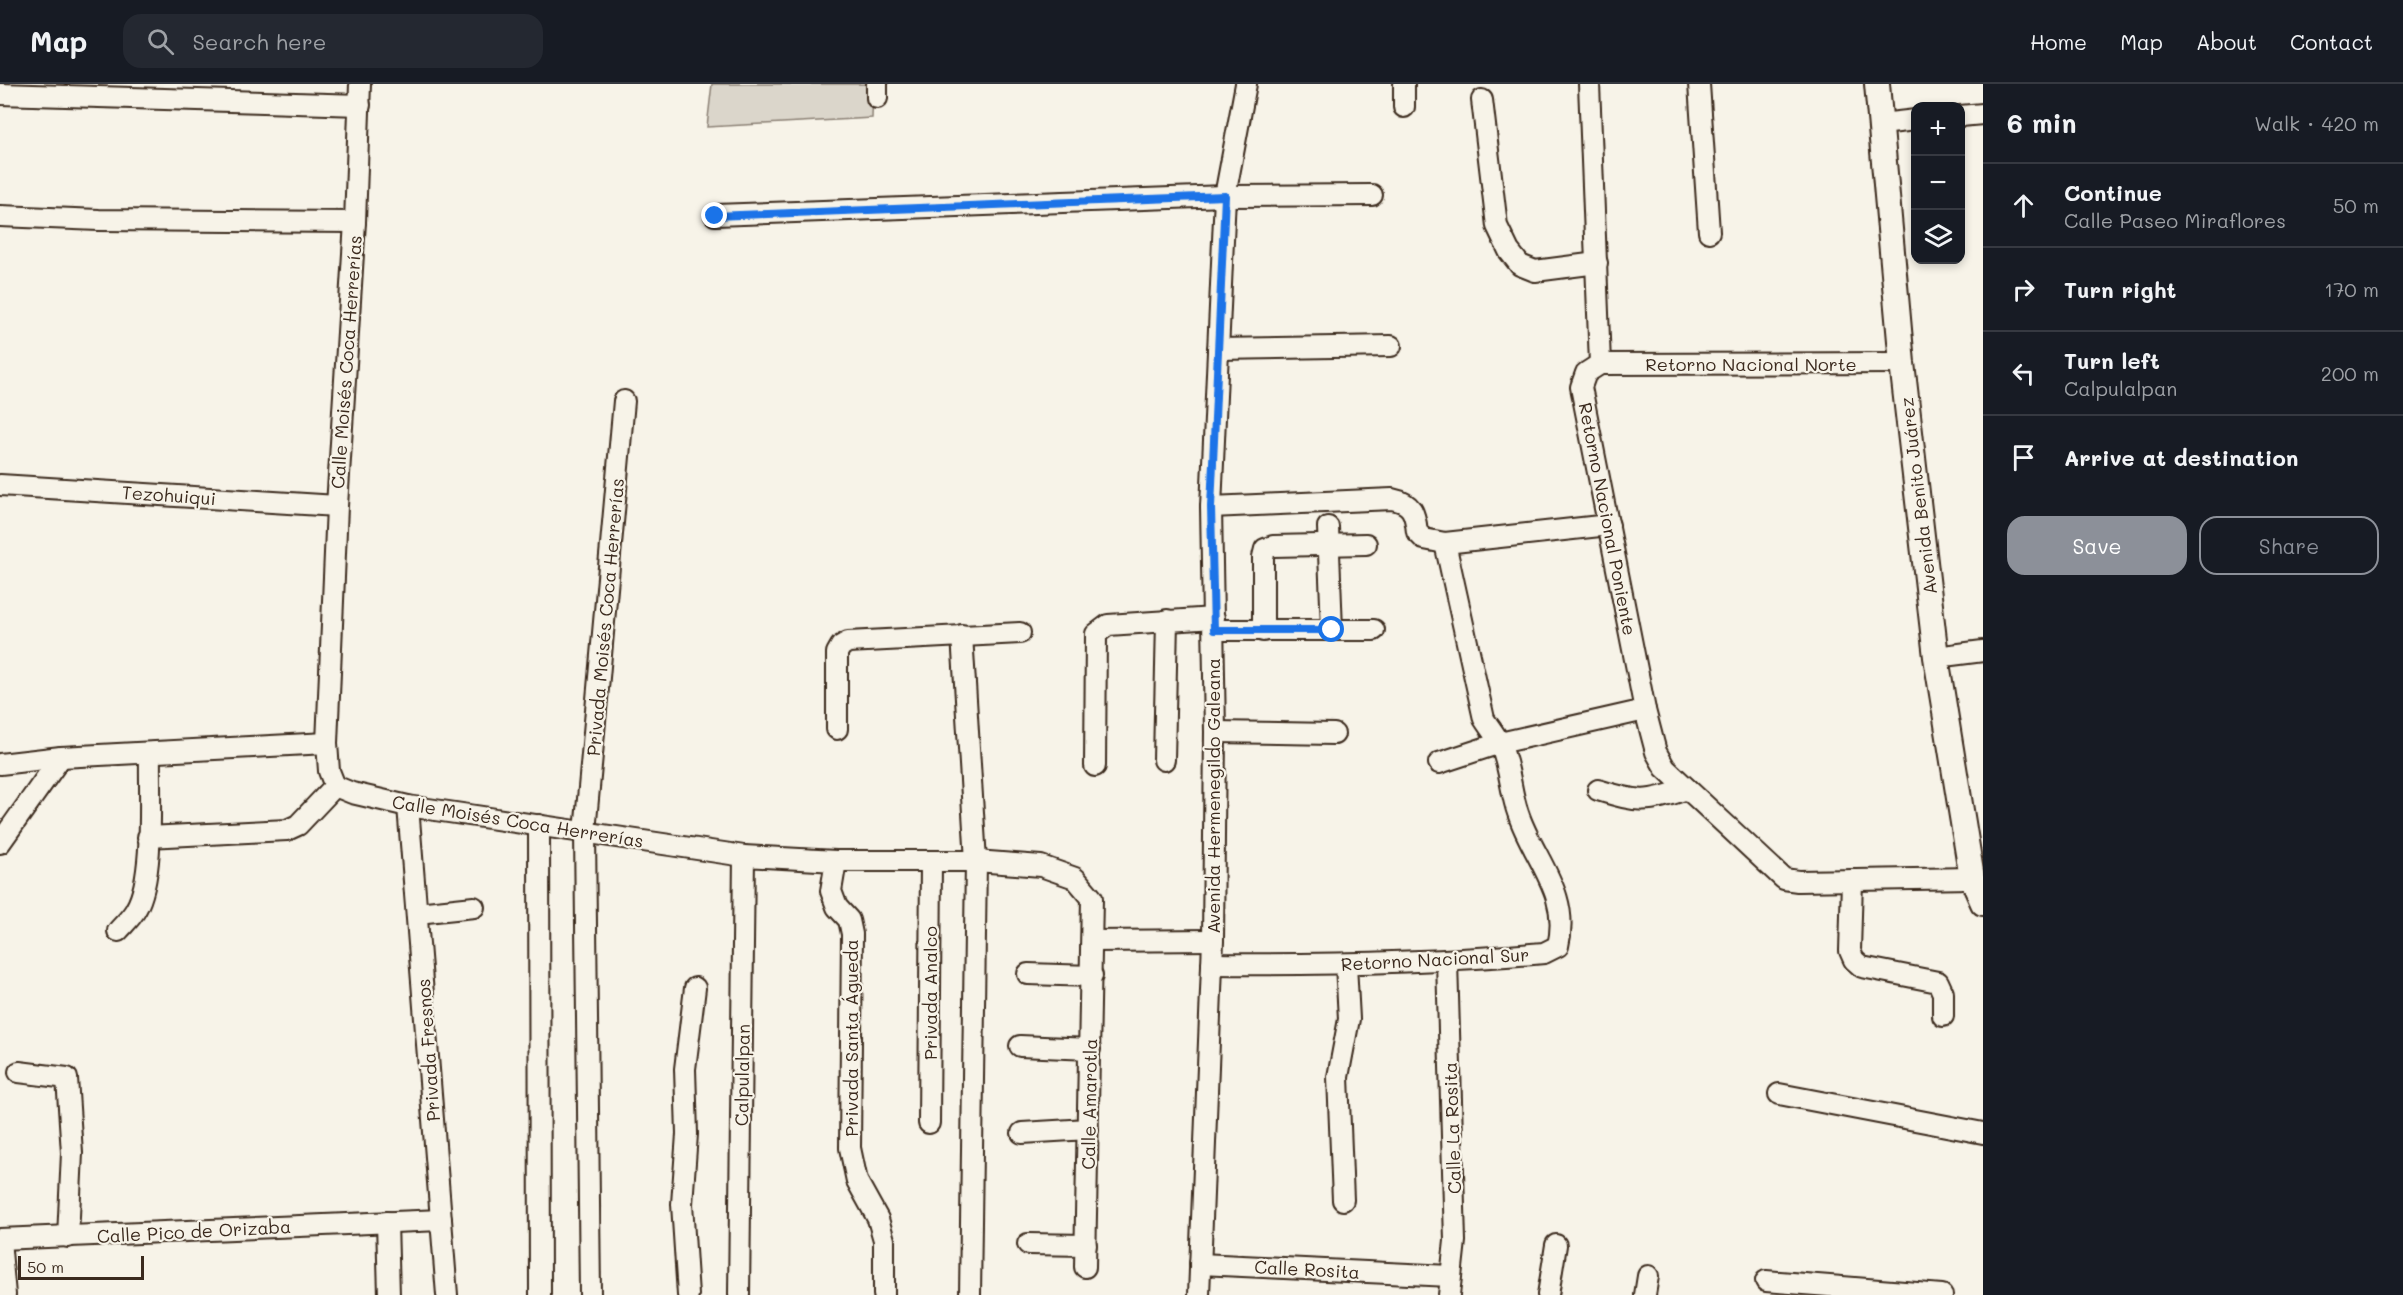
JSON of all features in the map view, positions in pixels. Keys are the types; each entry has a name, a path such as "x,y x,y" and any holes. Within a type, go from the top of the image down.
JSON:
{"main road":[{"name":"Avenida Benito Juárez","path":"1877,84 1902,363 1936,657 1972,878 1983,903"}],"street":[{"name":"Calle Moisés Coca Herrerías","path":"360,84 355,222 337,506 327,743 329,771 335,786 352,793 408,806 744,856 836,861 976,861 1041,866 1075,878 1092,898 1092,941"},
{"name":"Avenida Hermenegildo Galeana","path":"1199,1295 1213,940 1215,732 1211,507 1225,196 1246,84"},
{"path":"1404,84 1404,107"},
{"path":"1589,84 1600,364"},
{"path":"1699,84 1710,232"},
{"path":"0,94 360,105"},
{"path":"1482,100 1497,226 1509,251 1520,265 1535,271 1597,263"},
{"path":"1965,116 1983,114"},
{"path":"1881,124 1911,121"},
{"path":"715,216 1225,196 1372,195"},
{"path":"0,216 99,220 355,222"},
{"path":"1218,349 1391,346"},
{"name":"Retorno Nacional Norte","path":"1600,364 1902,363"},
{"name":"Retorno Nacional Poniente","path":"1600,364 1586,373 1581,387 1645,710 1656,752 1665,768 1784,879 1972,878"},
{"name":"Privada Moisés Coca Herrerías","path":"590,1295 585,832 624,401"},
{"name":"Tezohuiqui","path":"0,485 337,506"},
{"path":"1211,507 1392,499 1406,502 1415,513 1417,532 1424,539 1445,543 1609,525"},
{"path":"1263,631 1263,557 1265,549 1328,535 1366,544"},
{"path":"1328,535 1332,630"},
{"name":"Retorno Nacional Sur","path":"1212,963 1346,965 1447,961 1544,953 1558,946 1562,929 1554,889 1548,872 1518,814 1500,744 1484,719 1445,543"},
{"path":"1164,759 1167,620"},
{"path":"1095,766 1096,634 1108,625 1167,620 1263,631 1374,630"},
{"path":"837,729 837,653 841,646 848,642 1020,633"},
{"path":"962,635 976,861 970,1295"},
{"path":"1936,657 1983,651"},
{"path":"1439,763 1500,744 1645,710"},
{"path":"1215,732 1334,734"},
{"path":"0,764 61,757 327,743"},
{"path":"118,930 136,909 144,888 150,753"},
{"path":"0,843 61,757"},
{"path":"148,837 287,830 298,825 335,786"},
{"path":"1598,790 1626,799 1651,801 1688,789"},
{"name":"Privada Fresnos","path":"408,806 447,1295"},
{"path":"539,825 540,1295"},
{"name":"Calpulalpan","path":"739,1295 744,856"},
{"name":"Privada Santa Águeda","path":"836,861 831,891 837,907 849,920 852,934 850,1148 857,1181 878,1219 885,1240 884,1295"},
{"name":"Privada Analco","path":"929,1123 931,862"},
{"path":"1852,880 1850,951 1854,960 1862,967 1938,982 1943,993 1942,1016"},
{"path":"417,913 474,908"},
{"path":"1092,941 1213,940"},
{"name":"Calle Amarotla","path":"1085,1267 1092,941"},
{"name":"Calle La Rosita","path":"1447,961 1455,1241 1450,1285"},
{"path":"1344,1200 1338,1077 1349,1019 1346,965"},
{"path":"1028,974 1092,976"},
{"path":"688,1295 682,1204 687,1134 685,1069 695,988"},
{"path":"1020,1046 1090,1049"},
{"path":"19,1072 67,1078 72,1153 68,1237"},
{"path":"1779,1094 1983,1133"},
{"path":"1022,1132 1089,1130"},
{"name":"Calle Pico de Orizaba","path":"0,1240 441,1220"},
{"path":"387,1222 389,1295"},
{"path":"0,1240 6,1295"},
{"path":"1028,1244 1086,1245"},
{"path":"1548,1295 1556,1245"},
{"name":"Calle Rosita","path":"1200,1264 1450,1285"},
{"path":"1766,1281 1941,1295"}],"shaded area":[{"path":"712,84 873,84 872,118 707,127"}],"route":[{"path":"715,216 1225,196 1211,507 1214,630 1332,630"}]}
